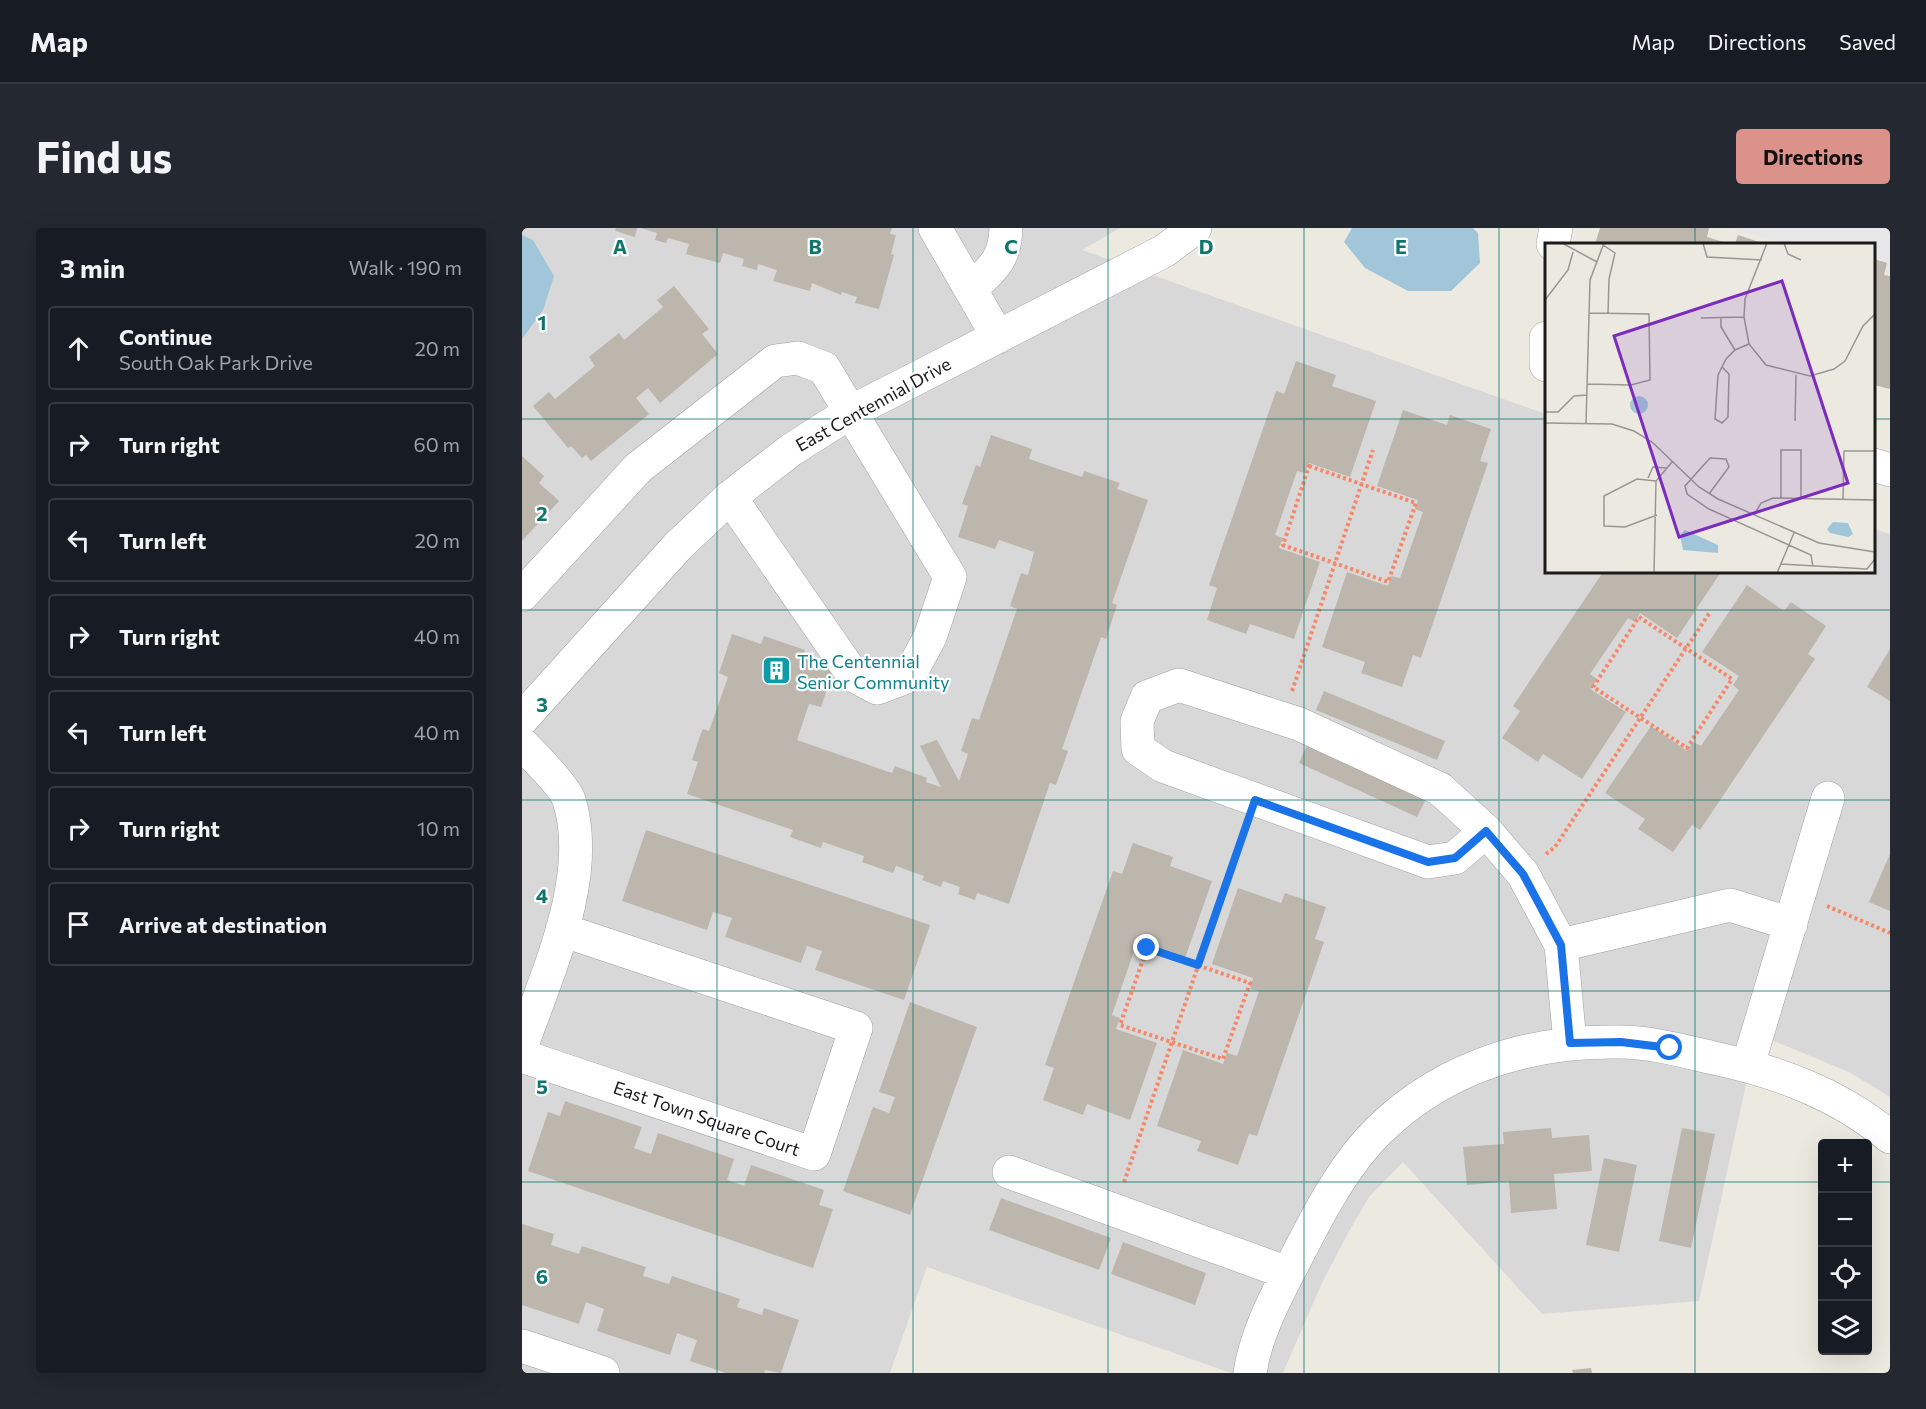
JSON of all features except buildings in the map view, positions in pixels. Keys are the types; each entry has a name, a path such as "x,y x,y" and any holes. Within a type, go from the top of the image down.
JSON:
{"street":[{"path":"935,228 998,337"},
{"path":"971,289 996,265 1006,247 1006,228"},
{"name":"East Centennial Drive","path":"522,719 678,546 730,497 791,450 849,413 1164,251 1195,228"},
{"path":"1553,243 1556,228"},
{"path":"522,594 638,468 775,361 798,357 824,368 849,413 950,577 930,637 909,675 877,688 853,675 730,497"},
{"path":"1875,465 1890,470"},
{"path":"1486,831 1455,858 1428,862 1163,766 1138,749 1137,721 1147,697 1179,685 1283,719 1440,789 1486,831 1523,874 1561,945 1570,1043"},
{"path":"522,744 569,799 574,838 574,885 562,930 522,1045"},
{"path":"1748,1065 1828,798"},
{"path":"1561,945 1730,905 1795,909"},
{"name":"East Town Square Court","path":"522,1056 814,1154 856,1028 562,930"},
{"path":"1250,1373 1253,1352 1288,1273 1342,1177 1367,1143 1406,1107 1473,1067 1512,1053 1570,1043 1621,1042 1670,1048 1748,1065 1808,1086 1853,1109 1890,1137"},
{"path":"1009,1172 1288,1273"},
{"path":"522,1346 603,1373"}],"path":[{"path":"1283,719 1373,450"},
{"path":"1309,466 1362,484 1416,503 1388,582 1283,545 1309,466"},
{"path":"1555,847 1710,612"},
{"path":"1639,617 1685,648 1732,679 1687,748 1593,687 1639,617"},
{"path":"1114,1210 1255,800"},
{"path":"1795,909 1890,933"},
{"path":"1147,948 1198,965 1250,983 1223,1059 1120,1025 1147,948"}],"shaded area":[{"path":"522,228 1120,228 1082,250 1545,414 1545,573 1875,573 1875,529 1890,534 1890,1097 1849,1072 1757,1034 1699,1301 1542,1314 1403,1162 1369,1197 1347,1235 1321,1285 1283,1373 1231,1373 927,1267 890,1373 522,1373"},
{"path":"1727,228 1890,228 1890,274 1875,269 1875,243 1784,243"}],"water":[{"path":"1352,228 1473,228 1478,233 1480,263 1451,291 1408,291 1365,268 1344,242"},
{"path":"522,235 533,240 554,276 543,310 522,339"}],"place":[{"name":"The Centennial Senior Community","path":"776,671"}],"route":[{"path":"1147,948 1198,965 1255,800 1428,862 1455,858 1486,831 1523,874 1561,945 1570,1043 1621,1042 1670,1048"}]}
